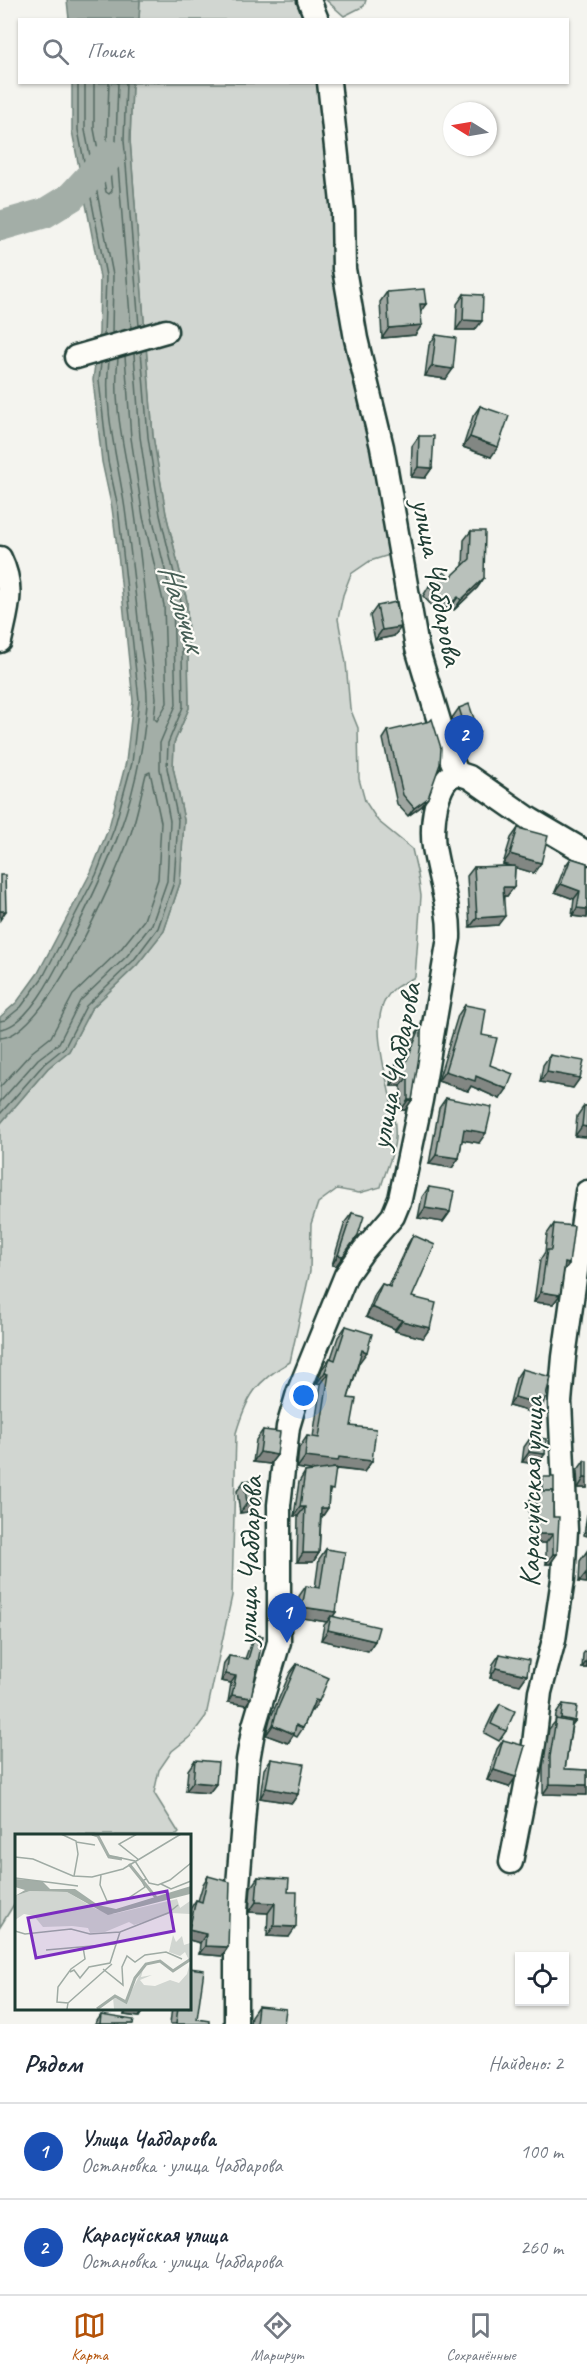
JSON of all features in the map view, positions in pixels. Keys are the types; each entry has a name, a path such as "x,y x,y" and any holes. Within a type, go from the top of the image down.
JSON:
{"street":[{"path":"309,0 316,18"},
{"name":"улица Чабдарова","path":"236,2024 236,1910 249,1751 279,1642 279,1505 288,1427 298,1393 346,1275 393,1216 400,1199 421,1100 448,939 449,922 434,846 438,795 443,783 451,774 457,773 417,648 382,447 356,339 344,269 343,212 329,84"},
{"path":"78,356 163,332"},
{"path":"0,558 7,573 10,598 0,641"},
{"path":"457,773 469,777 531,820 587,853"},
{"name":"Карасуйская улица","path":"511,1863 534,1744 540,1692 554,1640 563,1579 566,1530 560,1402 578,1327 587,1192"}],"shaded area":[{"path":"140,0 309,0 316,18 139,18"},
{"path":"326,0 366,0 364,6 344,16"},
{"path":"132,84 329,84 340,179 399,552 370,561 351,574 343,595 338,619 346,663 350,708 358,728 359,779 365,801 378,821 412,849 421,896 415,977 395,988 384,1002 380,1019 379,1038 382,1059 395,1122 394,1145 381,1187 359,1193 337,1189 318,1203 311,1224 310,1271 290,1362 269,1376 254,1391 244,1409 236,1433 232,1596 206,1716 191,1736 172,1751 159,1770 154,1793 179,1833 15,1834 15,1903 0,1927 0,1124 48,1068 69,1051 91,1009 137,965 164,931 180,883 184,820 173,767 174,743 189,708 187,601 166,514 153,436 130,140"}],"water":[{"path":"67,0 140,0 139,18 69,18"},
{"name":"Нальчик","path":"72,84 132,84 130,140 153,436 166,514 187,601 189,708 174,743 173,767 184,820 180,883 164,931 137,965 91,1009 69,1051 48,1068 0,1124 0,1017 17,1002 38,973 91,872 109,827 126,762 133,701 119,563 112,508 102,462 93,380 99,333 100,277 72,131"}],"building":[{"path":"424,289 426,304 420,304 422,325 389,328 387,292"},
{"path":"464,294 483,295 482,321 463,320"},
{"path":"436,335 456,338 453,369 432,366"},
{"path":"480,406 509,416 498,447 470,437"},
{"path":"419,436 434,436 432,468 418,467"},
{"path":"471,531 485,531 484,578 461,600 458,597 448,606 429,586 444,572 450,578 470,559"},
{"path":"396,602 401,627 382,630 377,606"},
{"path":"469,704 479,733 468,737 459,708"},
{"path":"432,719 441,748 440,764 428,798 414,808 403,795 388,731"},
{"path":"518,828 548,836 541,863 510,854"},
{"path":"571,858 587,863 587,909 577,908 580,891 561,884"},
{"path":"515,866 514,887 503,887 505,916 477,918 474,867"},
{"path":"0,875 5,875 6,911 0,911"},
{"path":"465,1005 486,1009 482,1035 497,1038 490,1065 513,1074 507,1089 476,1076 475,1081 445,1071"},
{"path":"421,1026 421,1044 412,1100 408,1100 408,1076 398,1076 399,1060 407,1060"},
{"path":"550,1055 584,1061 580,1078 547,1072"},
{"path":"446,1098 492,1107 486,1133 464,1129 459,1158 436,1155"},
{"path":"584,1106 587,1106 587,1127 582,1126"},
{"path":"429,1187 454,1191 450,1212 425,1208"},
{"path":"352,1213 364,1216 358,1235 343,1256 338,1255"},
{"path":"554,1224 574,1226 569,1264 565,1263 560,1295 541,1292 547,1250 551,1250"},
{"path":"413,1235 435,1245 412,1297 436,1303 430,1328 402,1321 372,1307 382,1284 390,1287"},
{"path":"346,1326 372,1334 367,1352 362,1350 348,1398 356,1399 351,1426 376,1429 372,1461 339,1457 338,1461 305,1457 307,1436 319,1438 329,1373 325,1372 330,1358 335,1360"},
{"path":"522,1369 551,1377 543,1405 515,1397"},
{"path":"263,1430 280,1432 277,1455 260,1452"},
{"path":"531,1437 546,1439 545,1454 529,1452"},
{"path":"584,1461 587,1461 587,1478 584,1478"},
{"path":"336,1468 333,1490 329,1489 328,1508 321,1508 319,1553 303,1553 305,1507 300,1507 305,1472"},
{"path":"543,1477 554,1477 554,1492 543,1491"},
{"path":"259,1479 262,1501 247,1503 244,1481"},
{"path":"536,1491 553,1491 553,1517 559,1517 557,1554 553,1554 553,1534 536,1534"},
{"path":"326,1549 345,1552 336,1612 302,1607 306,1586 320,1588"},
{"path":"331,1616 379,1627 375,1641 328,1630"},
{"path":"255,1635 263,1636 251,1698 232,1695 236,1676 226,1674 229,1656 248,1659"},
{"path":"500,1654 529,1660 527,1675 496,1668"},
{"path":"297,1664 329,1678 319,1701 315,1700 303,1728 296,1725 294,1734 273,1725"},
{"path":"500,1704 515,1711 506,1731 491,1724"},
{"path":"563,1704 577,1706 575,1721 561,1718"},
{"path":"556,1719 572,1722 565,1769 587,1770 587,1785 550,1784 550,1757"},
{"path":"503,1740 525,1746 516,1777 494,1770"},
{"path":"271,1759 304,1764 298,1794 266,1788"},
{"path":"195,1760 218,1762 216,1784 193,1782"},
{"path":"208,1876 230,1882 228,1947 205,1946 206,1934 190,1930 196,1900 202,1902"},
{"path":"258,1877 289,1879 288,1892 297,1892 296,1927 274,1926 275,1903 256,1902"},
{"path":"190,1968 204,1970 197,2019 209,2021 209,2024 176,2024 178,2009 190,2009"},
{"path":"258,2006 286,2009 284,2024 256,2024"},
{"path":"101,2015 134,2020 133,2024 100,2024"}],"waterway":[{"path":"0,226 45,213 71,197 110,155"}],"place":[{"name":"Карасуйская улица","path":"464,765"},
{"name":"Улица Чабдарова","path":"287,1643"}]}
